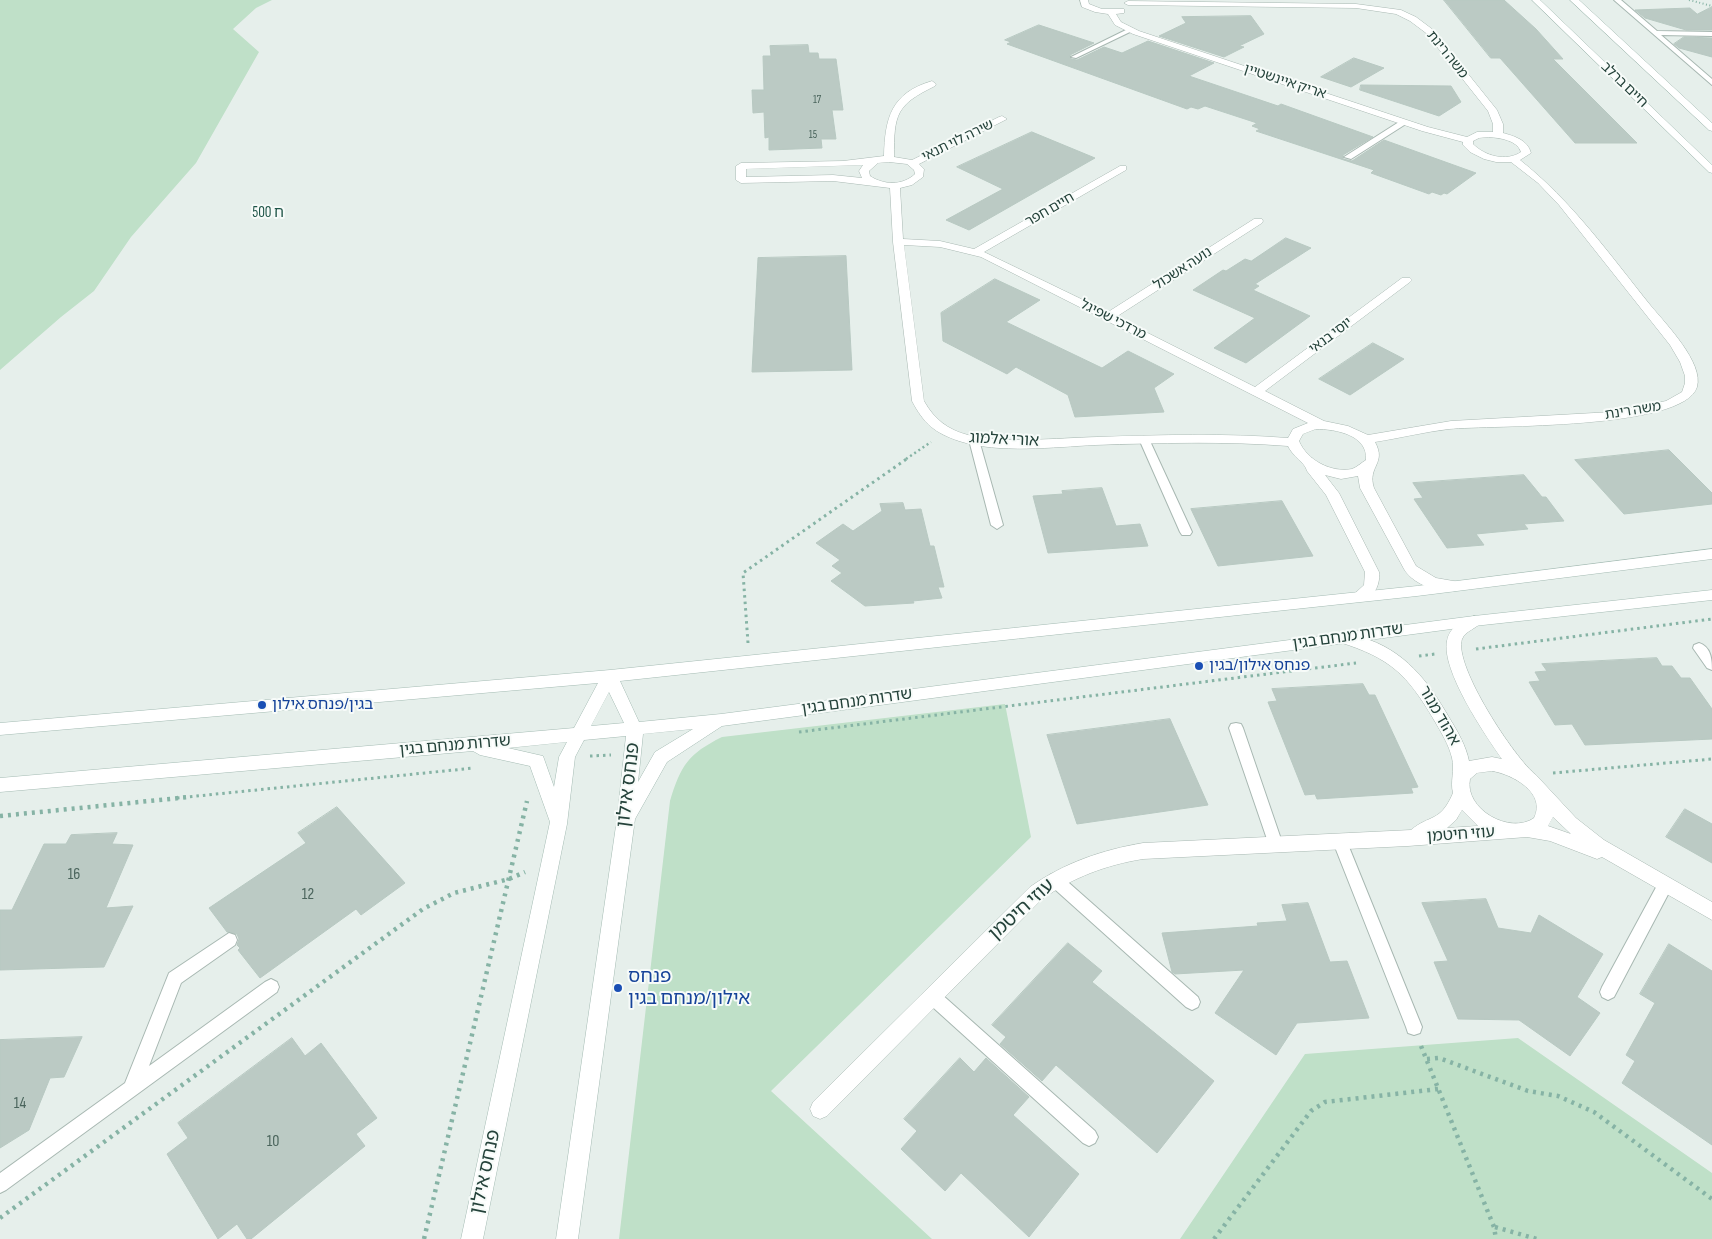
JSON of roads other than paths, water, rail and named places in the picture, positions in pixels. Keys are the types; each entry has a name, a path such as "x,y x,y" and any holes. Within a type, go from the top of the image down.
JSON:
{"street":[{"path":"1084,0 1084,4 1088,8 1111,12 1125,9 1128,5 1127,1"},
{"name":"חיים ברלב","path":"1536,0 1712,170"},
{"name":"חיים ברלב","path":"1574,0 1712,128"},
{"name":"משה רינת","path":"1127,1 1349,6 1380,8 1398,12 1413,19 1429,31 1493,112 1499,126 1498,135"},
{"name":"אריק איינשטיין","path":"1111,12 1112,18 1115,21 1130,30 1405,122 1468,140"},
{"path":"890,159 889,123 893,112 906,98 932,84"},
{"name":"שירה לוי תנאי","path":"913,163 1002,119"},
{"path":"1477,135 1498,135 1515,140 1525,148 1524,155 1513,159 1495,158 1482,155 1469,147 1468,140 1477,135"},
{"path":"890,159 913,163 920,171 919,177 908,184 895,186 834,178 740,180 741,166 843,164 890,159"},
{"name":"משה רינת","path":"1364,439 1451,425 1627,414 1666,407 1679,401 1687,393 1691,384 1691,373 1686,359 1675,344 1563,203 1541,181 1513,159"},
{"path":"873,182 866,177 864,171 868,165 875,161"},
{"name":"חיים חפר","path":"976,252 1123,168"},
{"name":"אורי אלמוג","path":"895,186 898,242 915,392 926,416 946,431 974,440 1018,443 1232,438 1293,442"},
{"name":"נועה אשכול","path":"1108,317 1258,221"},
{"name":"מרדכי שפיגל","path":"898,242 940,244 976,252 1320,424"},
{"name":"יוסי בנאי","path":"1256,392 1406,280"},
{"path":"1359,596 1369,591 1372,587 1372,572 1332,493 1310,465 1297,454 1293,442 1300,430 1320,424 1344,428 1364,439 1371,447 1372,462 1367,468 1364,478 1367,488 1411,569 1420,577 1432,582 1445,586 1454,586"},
{"path":"1310,465 1327,472 1340,473 1358,472 1367,468"},
{"path":"0,729 610,676 1454,586 1712,554"},
{"name":"שדרות מנחם בגין","path":"0,785 469,746 577,734 635,730 1474,621 1712,595"},
{"path":"1474,621 1465,625 1456,635 1454,644 1455,658 1474,700 1492,733 1523,775 1580,831 1635,868 1712,912"},
{"name":"אהוד מנור","path":"1344,638 1380,650 1415,676 1423,686 1458,749 1463,767 1461,786"},
{"name":"פנחס אילון","path":"567,1239 626,819 635,730 610,676"},
{"name":"פנחס אילון","path":"472,1239 551,862 567,757 577,734 610,676"},
{"path":"626,819 661,757 674,747 721,720"},
{"path":"469,746 536,761 558,824"},
{"path":"1523,775 1505,766 1485,764 1469,768 1461,786 1466,805 1481,819 1493,826 1572,841 1635,868"},
{"name":"עוזי חיטמן","path":"1408,838 1440,824 1450,816 1456,808 1461,786"},
{"path":"1520,831 1541,823 1545,815 1544,800 1538,789"},
{"name":"עוזי חיטמן","path":"820,1109 1036,893 1055,880 1086,865 1131,853 1520,831"}],"lane":[{"path":"1617,0 1712,83"},
{"path":"1074,57 1130,30"},
{"path":"1655,33 1712,34"},
{"path":"1348,157 1405,122"},
{"path":"1144,439 1186,532"},
{"path":"974,440 997,524"},
{"path":"1699,648 1712,665"},
{"path":"1236,728 1276,845"},
{"path":"1340,842 1414,1027"},
{"path":"1055,880 1192,1002"},
{"path":"1608,992 1665,885"},
{"path":"131,1089 175,978 228,940"},
{"path":"0,1184 270,987"},
{"path":"933,997 1089,1137"}],"place":[{"name":"פנחס אילון/בגין","path":"1199,666"},
{"name":"בגין/פנחס אילון","path":"262,705"},
{"name":"פנחס אילון/מנחם בגין","path":"618,988"}],"district":[{"name":"ח 500","path":"268,213"}]}
